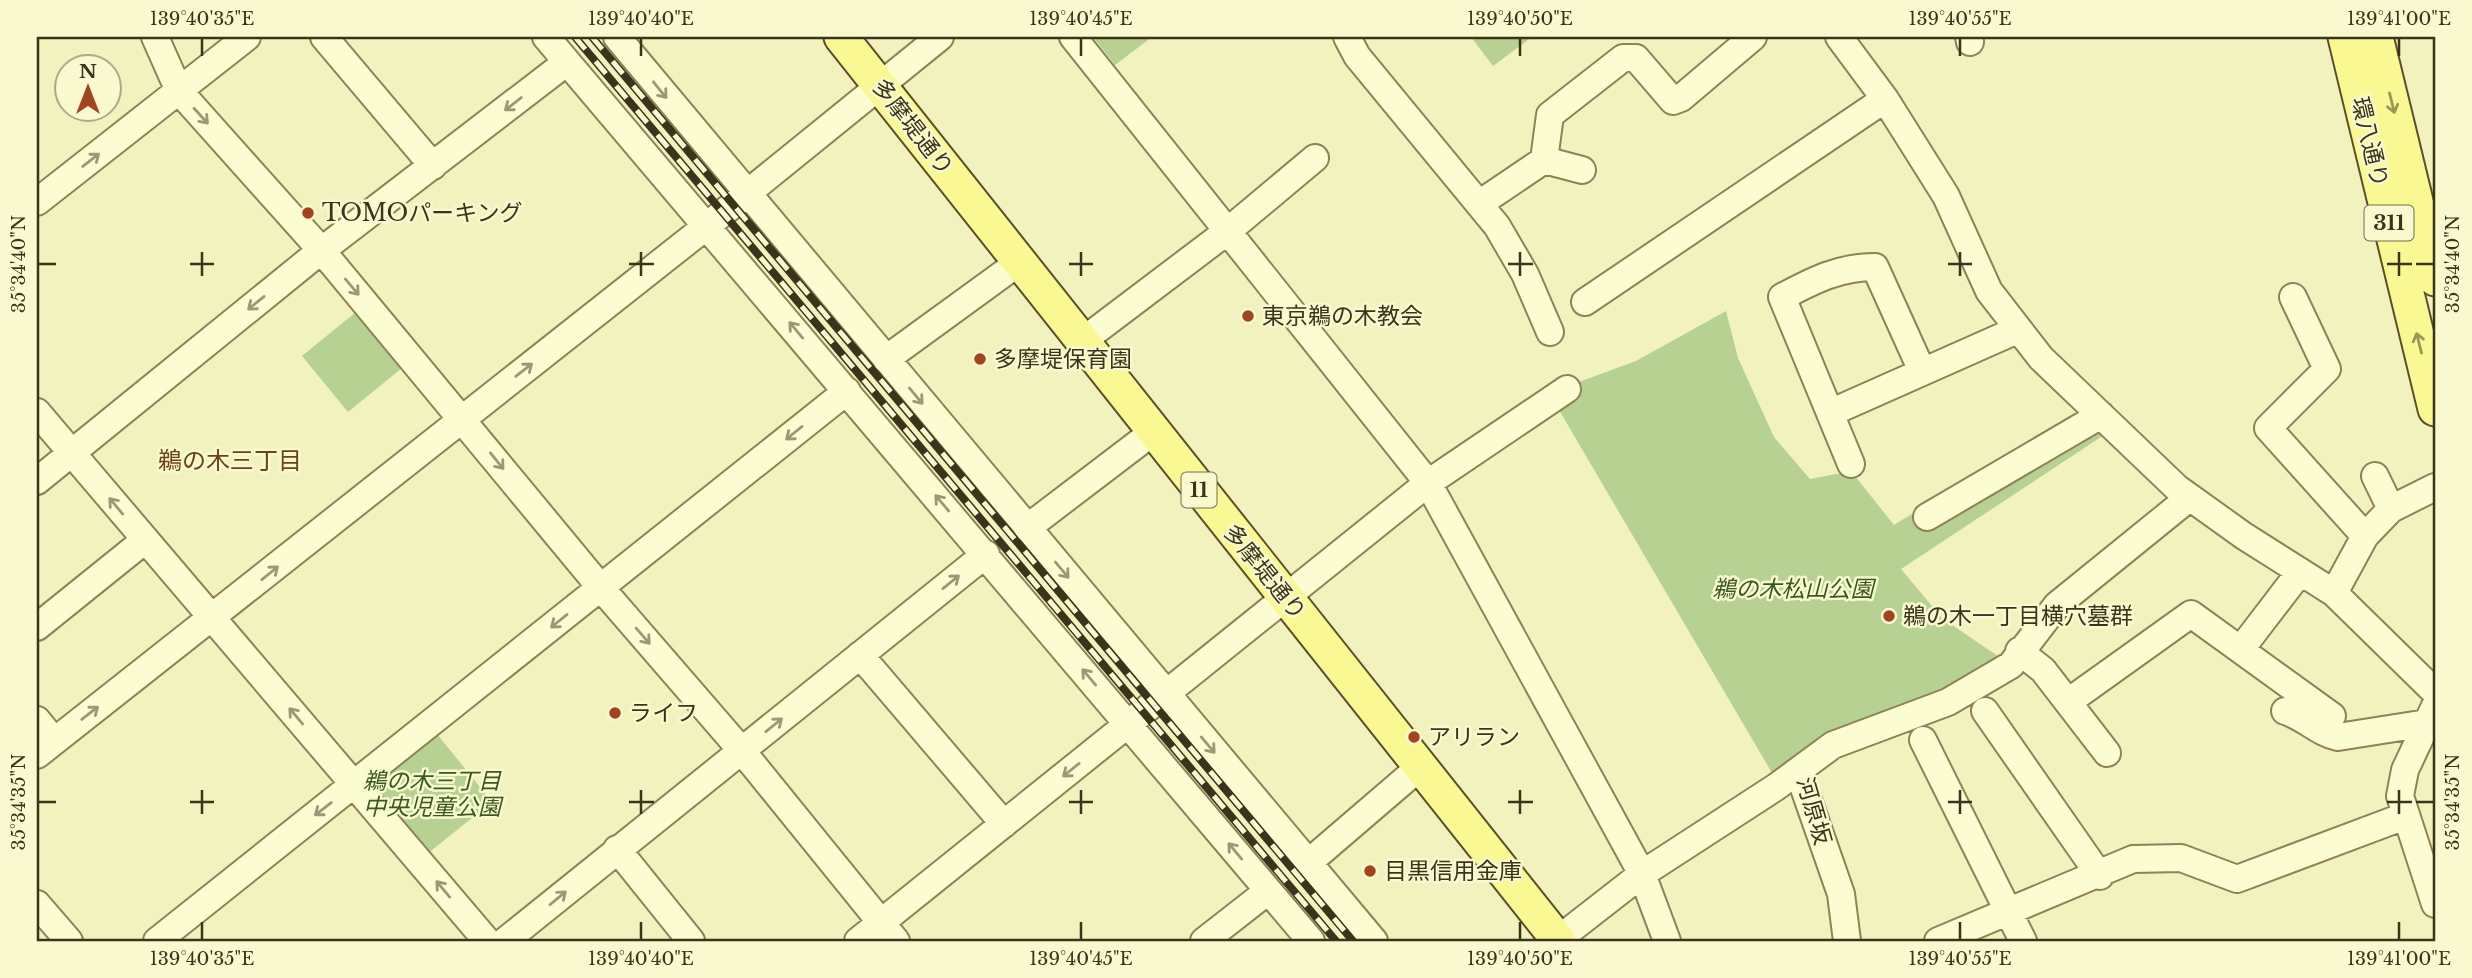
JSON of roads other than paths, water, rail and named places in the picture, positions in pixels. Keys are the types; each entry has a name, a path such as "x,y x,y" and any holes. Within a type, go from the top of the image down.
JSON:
{"main road":[{"name":"多摩堤通り","path":"841,37 1558,941"},
{"name":"環八通り","path":"2345,37 2435,409"},
{"name":"環八通り","path":"2376,37 2435,279"}],"street":[{"path":"155,37 179,91 322,251 601,588 742,751 888,932"},
{"path":"37,202 247,37"},
{"path":"324,37 433,166"},
{"path":"546,37 986,554 1136,718 1268,891 1311,941"},
{"path":"617,37 1374,941"},
{"path":"37,720 45,748 708,225 940,37"},
{"path":"1073,37 1428,483 1642,874 1667,941"},
{"path":"1347,37 1357,57 1497,226 1525,274 1550,332"},
{"path":"1479,204 1544,160 1550,115 1623,58 1636,58 1673,101 1681,98 1753,37"},
{"path":"1839,37 1885,99 1946,195 1989,291 2017,330 2101,415 2189,498 2334,593 2435,692"},
{"path":"37,481 322,251 567,62"},
{"path":"1585,302 1885,99"},
{"path":"1081,342 1229,230 1315,158"},
{"path":"1544,160 1583,170"},
{"path":"886,359 1018,262"},
{"path":"1851,464 1782,297 1827,273 1854,267 1875,267 1922,371"},
{"path":"2292,297 2327,369 2267,428 2365,536"},
{"path":"1830,413 2017,330"},
{"path":"858,941 888,932 1004,824 1165,693 1428,483 1567,389"},
{"path":"157,941 847,391"},
{"path":"37,412 487,941"},
{"path":"1927,517 2101,415"},
{"path":"1027,528 1153,432"},
{"path":"2375,476 2391,509"},
{"path":"2334,593 2365,536 2391,509 2435,487"},
{"name":"河原坂","path":"1847,941 1841,894 1798,771 1833,745 1948,702 2011,665 2018,651 2057,605 2189,498"},
{"path":"37,627 145,540"},
{"path":"505,941 986,554"},
{"path":"2241,649 2300,572"},
{"path":"2068,702 2191,614 2332,716"},
{"path":"2018,651 2043,670 2107,753"},
{"path":"860,655 1004,824"},
{"path":"1985,711 2099,876"},
{"path":"2285,711 2299,715 2325,734 2338,737 2431,714"},
{"path":"2431,714 2405,769 2400,796 2404,816 2435,904"},
{"path":"1923,740 2023,941"},
{"path":"1308,863 1421,766"},
{"path":"1558,941 1642,874 1798,771"},
{"path":"1938,941 2099,876 2133,859 2181,858 2237,879 2404,816"},
{"path":"617,849 691,941"},
{"path":"1204,941 1268,891"},
{"path":"37,904 69,941"}],"railway":[{"path":"575,37 1336,941"},
{"path":"592,37 1353,941"}],"place":[{"name":"TOMOパーキング","path":"308,213"},
{"name":"東京鵜の木教会","path":"1248,316"},
{"name":"多摩堤保育園","path":"980,359"},
{"name":"鵜の木一丁目横穴墓群","path":"1889,616"},
{"name":"ライフ","path":"615,713"},
{"name":"アリラン","path":"1414,737"},
{"name":"目黒信用金庫","path":"1370,871"}],"district":[{"name":"鵜の木三丁目","path":"230,460"}],"park label":[{"name":"鵜の木松山公園","path":"1793,589"},
{"name":"鵜の木三丁目 中央児童公園","path":"432,794"}]}
